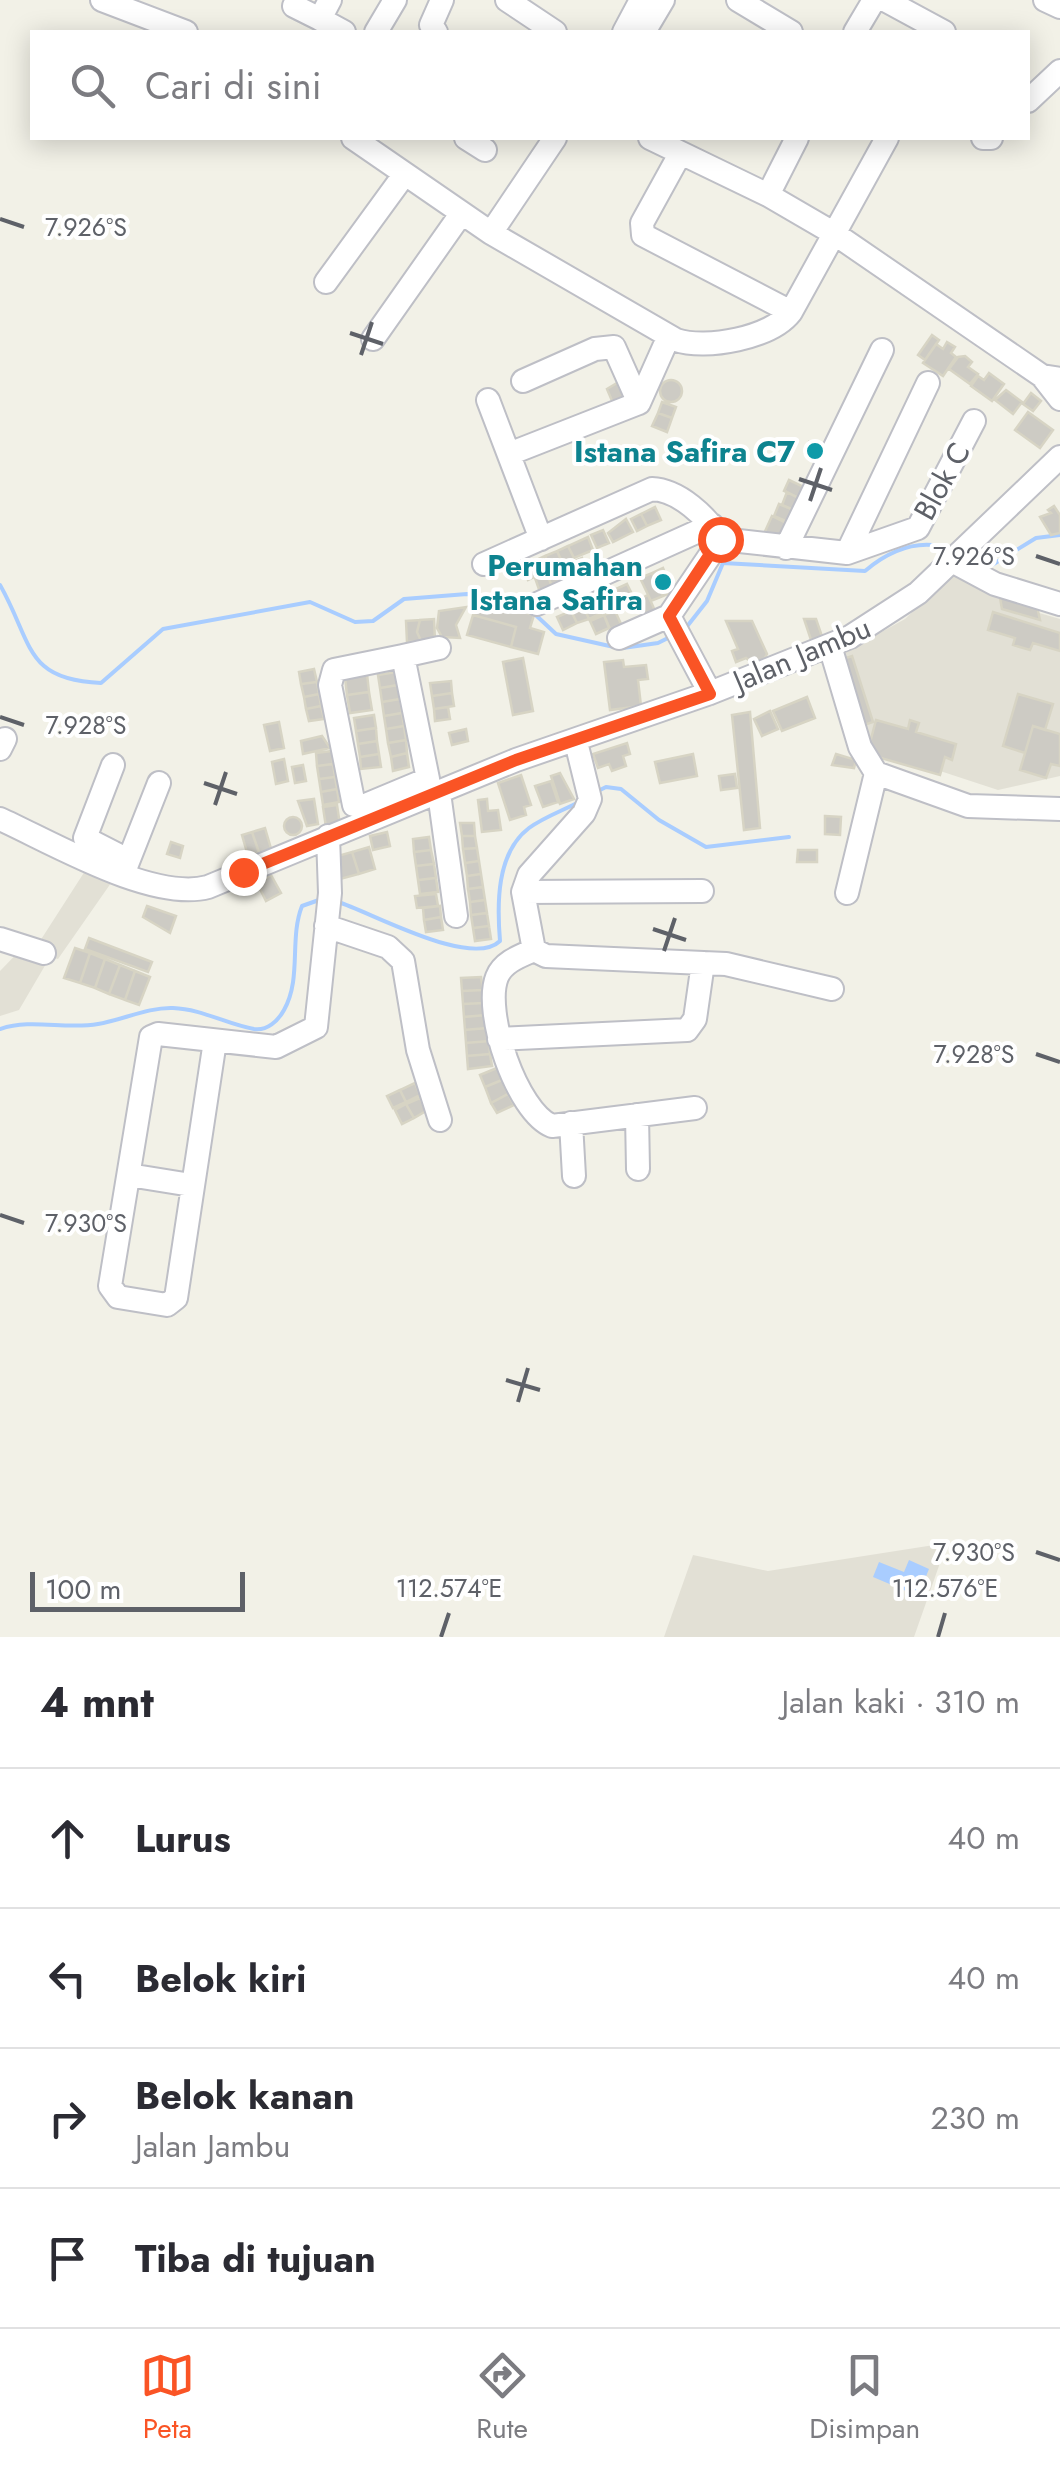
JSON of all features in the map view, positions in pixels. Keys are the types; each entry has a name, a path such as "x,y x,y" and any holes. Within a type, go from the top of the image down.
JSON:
{"street":[{"path":"102,0 152,8 183,30"},
{"path":"377,30 395,0"},
{"path":"435,30 431,25 442,0"},
{"path":"507,0 553,30"},
{"path":"646,30 663,0"},
{"path":"738,0 788,30"},
{"path":"856,30 874,0"},
{"path":"886,0 940,30"},
{"path":"1045,0 1060,8"},
{"path":"625,30 637,2"},
{"path":"294,6 325,10 342,30"},
{"path":"1032,89 1060,71"},
{"path":"491,234 554,140"},
{"path":"654,140 835,234 1051,378 1046,387 1060,399"},
{"path":"768,196 796,140"},
{"path":"365,141 404,174 491,234 685,343 757,333 778,325 791,312 886,140"},
{"path":"680,154 644,219 642,233 791,312"},
{"path":"326,282 404,174"},
{"path":"372,340 461,214"},
{"path":"523,381 596,348 614,347 639,403"},
{"path":"509,454 639,403 664,347"},
{"path":"786,548 882,350"},
{"name":"Blok C","path":"847,553 928,383"},
{"path":"488,400 541,538"},
{"name":"Blok C","path":"716,532 786,548 847,553 918,528 974,422"},
{"name":"Jalan Jambu","path":"0,818 194,890 432,789 710,694 830,646 891,615 1060,457"},
{"path":"484,564 652,489 668,492 716,532"},
{"path":"538,604 716,532"},
{"path":"675,628 716,532"},
{"path":"959,555 995,584 1060,604"},
{"path":"618,638 675,628"},
{"path":"675,628 710,694"},
{"path":"830,646 860,747 876,772 968,806 1060,809"},
{"path":"432,789 361,807 352,800 331,674 337,668 439,648"},
{"path":"403,656 456,916"},
{"path":"534,950 523,892 538,862 584,813 588,791 576,742"},
{"path":"113,766 85,838 126,867 159,783"},
{"path":"847,893 876,772"},
{"path":"215,1042 176,1298 168,1305 112,1292 152,1036 276,1046 316,1027 328,910 328,836"},
{"path":"523,892 702,890"},
{"path":"328,910 388,947 403,962 418,1050 440,1120"},
{"path":"0,940 44,954"},
{"path":"696,1108 552,1126 528,1108 498,1038 494,988 498,973 514,958 534,950 546,956 703,962 832,989"},
{"path":"498,1038 687,1030 695,1020 703,962"},
{"path":"637,1115 638,1169"},
{"path":"571,1123 574,1176"},
{"path":"129,1175 192,1186"}],"shaded area":[{"path":"959,567 1002,588 1001,602 1060,619 1060,776 998,790 864,746 838,656 905,619"},
{"path":"85,871 111,883 58,959 50,957 19,1010 0,1016 0,971 31,939 40,941"},
{"path":"947,1543 914,1637 664,1637 693,1555 768,1571"}],"water":[{"path":"909,1560 929,1569 918,1596 873,1577 879,1562 904,1572"}],"building":[{"path":"932,335 939,340 925,360 918,355"},
{"path":"947,342 955,347 951,353 956,357 943,376 923,363 936,344 943,349"},
{"path":"965,356 972,362 968,367 978,374 970,384 949,369 958,357"},
{"path":"989,373 1004,384 992,401 971,386 978,376 984,380"},
{"path":"667,380 675,380 682,391 675,402 667,402 660,395 660,387"},
{"path":"617,383 625,398 613,403 607,389"},
{"path":"1006,390 1022,402 1013,414 995,400"},
{"path":"1031,393 1041,401 1033,411 1023,404"},
{"path":"662,402 676,407 672,418 658,413"},
{"path":"1028,412 1053,430 1040,448 1015,430"},
{"path":"658,413 672,418 667,432 652,426"},
{"name":"Istana Safira C7","path":"809,442 826,449 822,460 805,453"},
{"path":"789,480 806,488 801,499 784,491"},
{"path":"787,492 801,499 796,511 782,505"},
{"path":"779,504 796,511 790,523 774,516"},
{"path":"1054,506 1060,515 1060,533 1051,535 1040,517 1051,513 1048,510"},
{"path":"655,507 661,520 647,526 641,514"},
{"path":"641,514 647,526 637,531 631,519"},
{"path":"772,516 790,525 784,540 762,538"},
{"path":"626,519 633,532 613,542 608,533"},
{"path":"603,530 609,543 597,548 591,535"},
{"path":"588,537 593,550 574,558 568,546"},
{"path":"568,546 574,558 563,564 557,551"},
{"path":"557,551 563,564 551,569 545,556"},
{"path":"545,556 551,569 540,574 534,561"},
{"path":"582,558 588,575 576,580 570,563"},
{"path":"534,561 540,574 528,580 522,566"},
{"path":"570,563 576,580 564,585 558,568"},
{"path":"558,568 564,585 553,590 547,573"},
{"name":"Perumahan Istana Safira","path":"663,568 673,592 663,596 652,573"},
{"path":"547,573 553,590 541,595 535,578"},
{"path":"652,573 663,596 651,601 640,578"},
{"path":"627,584 634,598 622,604 616,589"},
{"path":"616,589 622,604 610,609 604,595"},
{"path":"1009,591 1045,601 1038,611 1040,620 1002,609 1000,598"},
{"path":"604,595 610,609 600,614 594,600"},
{"path":"648,595 656,613 646,617 638,600"},
{"path":"477,599 534,615 530,628 544,632 538,654 511,647 516,627 473,615"},
{"path":"594,600 600,614 589,619 583,606"},
{"path":"583,606 589,619 577,623 571,611"},
{"path":"466,607 456,625 460,638 442,637 437,628 439,611"},
{"path":"571,611 577,623 563,630 557,617"},
{"path":"615,611 621,624 610,629 604,615"},
{"path":"993,612 1060,633 1060,651 1033,643 1030,650 1013,645 1015,638 988,630"},
{"path":"473,615 516,627 511,647 467,635"},
{"path":"604,615 609,628 596,634 590,621"},
{"path":"434,619 435,640 421,641 417,632 420,620"},
{"path":"804,619 816,619 825,645 814,649"},
{"path":"420,620 417,632 421,641 407,642 406,621"},
{"path":"726,621 752,621 767,654 759,668 746,658 736,662 732,651 738,649"},
{"path":"852,656 873,722 858,727 836,661"},
{"path":"523,658 533,711 513,715 503,662"},
{"path":"623,660 624,667 646,665 648,679 638,680 641,706 610,710 604,662"},
{"path":"314,669 317,682 301,684 299,672"},
{"path":"396,672 398,685 380,688 378,675"},
{"path":"367,674 369,692 347,695 345,677"},
{"path":"451,681 452,693 432,696 430,683"},
{"path":"317,682 319,694 304,697 301,684"},
{"path":"398,685 400,699 382,702 380,688"},
{"path":"369,692 372,710 350,713 347,695"},
{"path":"452,693 454,706 434,709 432,696"},
{"path":"319,694 321,706 306,709 304,697"},
{"path":"1018,694 1053,704 1045,730 1033,726 1025,753 1003,746"},
{"path":"807,697 815,718 782,731 773,711"},
{"path":"400,699 402,713 384,716 382,702"},
{"path":"321,706 324,719 309,721 306,709"},
{"path":"448,707 450,719 435,721 434,709"},
{"path":"770,711 778,729 762,736 754,719"},
{"path":"750,712 760,828 744,830 732,715"},
{"path":"402,713 404,726 386,729 384,716"},
{"path":"374,715 376,728 356,731 354,718"},
{"path":"876,720 908,729 910,720 919,723 916,732 956,744 952,760 945,757 940,775 867,754"},
{"path":"279,722 284,748 270,751 264,725"},
{"path":"404,726 406,740 388,743 386,729"},
{"path":"1033,726 1060,734 1060,766 1051,764 1046,778 1020,770"},
{"path":"376,728 377,741 358,744 356,731"},
{"path":"466,729 468,741 452,745 449,733"},
{"path":"322,736 330,748 303,754 301,741"},
{"path":"406,740 407,753 391,757 388,743"},
{"path":"377,741 379,754 360,757 358,744"},
{"path":"627,743 630,754 623,756 626,766 612,771 609,764 598,768 593,754"},
{"path":"332,751 333,764 317,766 316,753"},
{"path":"407,753 409,767 393,771 391,757"},
{"path":"379,754 381,767 361,769 360,757"},
{"path":"693,754 697,776 660,783 655,762"},
{"path":"836,754 856,760 854,768 832,765"},
{"path":"284,759 288,781 276,784 272,762"},
{"path":"333,764 335,777 319,779 317,766"},
{"path":"303,765 306,781 295,783 292,767"},
{"path":"560,773 574,799 560,804 551,776"},
{"path":"735,774 737,788 721,790 719,776"},
{"path":"521,775 531,805 524,807 526,815 510,820 498,783"},
{"path":"335,777 337,789 321,792 319,779"},
{"path":"551,781 558,802 543,807 535,786"},
{"path":"337,789 339,802 323,805 321,792"},
{"path":"314,799 318,824 307,826 298,801"},
{"path":"487,799 488,811 498,810 501,830 482,832 478,800"},
{"path":"337,805 340,825 326,827 323,807"},
{"path":"825,816 841,817 840,835 825,834"},
{"path":"293,817 302,826 293,835 284,826"},
{"path":"460,823 474,823 475,836 462,836"},
{"path":"265,828 272,852 260,855 252,832"},
{"path":"252,832 259,853 248,856 242,835"},
{"path":"387,832 390,846 373,850 370,836"},
{"path":"462,836 475,836 477,848 463,849"},
{"path":"429,837 431,850 414,852 413,839"},
{"path":"171,842 183,846 180,858 167,854"},
{"path":"369,847 375,869 359,874 352,852"},
{"path":"477,848 479,861 465,863 463,849"},
{"path":"431,850 434,864 416,866 414,852"},
{"path":"798,850 817,850 817,862 797,862"},
{"path":"352,852 359,874 340,879 334,857"},
{"path":"479,861 481,874 467,876 465,863"},
{"path":"434,864 436,878 418,880 416,866"},
{"path":"481,874 483,887 468,889 467,876"},
{"path":"271,875 281,893 266,901 257,883"},
{"path":"436,878 438,892 420,894 418,880"},
{"path":"483,887 485,900 470,902 468,889"},
{"path":"436,894 438,906 417,908 415,896"},
{"path":"485,900 487,913 471,915 470,902"},
{"path":"147,906 176,916 170,933 143,917"},
{"path":"440,906 441,917 424,920 423,908"},
{"path":"487,913 489,926 473,928 471,915"},
{"path":"441,917 443,930 426,932 424,920"},
{"path":"489,926 491,939 475,941 473,928"},
{"path":"89,938 152,962 148,972 85,949"},
{"path":"75,948 90,953 80,983 64,978"},
{"path":"90,953 105,959 95,988 80,983"},
{"path":"105,959 120,965 109,994 95,988"},
{"path":"120,965 135,971 125,1000 109,994"},
{"path":"135,971 150,977 139,1005 125,1000"},
{"path":"481,977 483,990 462,991 461,978"},
{"path":"483,990 484,1003 463,1004 462,991"},
{"path":"484,1003 486,1015 464,1017 463,1004"},
{"path":"486,1015 487,1028 465,1030 464,1017"},
{"path":"487,1028 489,1041 466,1043 465,1030"},
{"path":"489,1041 490,1054 467,1056 466,1043"},
{"path":"490,1054 492,1066 468,1069 467,1056"},
{"path":"497,1068 502,1080 485,1087 480,1075"},
{"path":"502,1080 508,1094 491,1103 485,1087"},
{"path":"415,1083 420,1095 406,1102 400,1090"},
{"path":"400,1090 406,1102 393,1108 387,1096"},
{"path":"508,1094 514,1105 497,1113 491,1103"},
{"path":"420,1098 426,1111 414,1118 406,1104"},
{"path":"406,1104 414,1118 402,1124 395,1110"}],"waterway":[{"path":"970,555 992,565 1036,538 1060,535"},
{"path":"685,629 707,601 723,563 865,571 905,548 928,545 951,549"},
{"path":"0,585 26,641 44,666 57,675 101,683 163,629 310,602 355,622 373,621 404,599 467,594 525,605 556,634 614,647"},
{"path":"623,648 658,643 672,636"},
{"path":"596,792 606,787 621,789 659,820 706,847 789,837"},
{"path":"338,902 445,944 486,948 500,941 499,896 510,851 529,828 579,802"},
{"path":"0,1029 24,1024 98,1024 173,1008 254,1029 268,1027 282,1014 293,985 296,932 302,906 319,900"}],"place":[{"name":"Istana Safira C7","path":"815,451"},
{"name":"Perumahan Istana Safira","path":"663,582"}],"route":[{"path":"243,872 516,760 710,694 669,616 720,539"}]}
